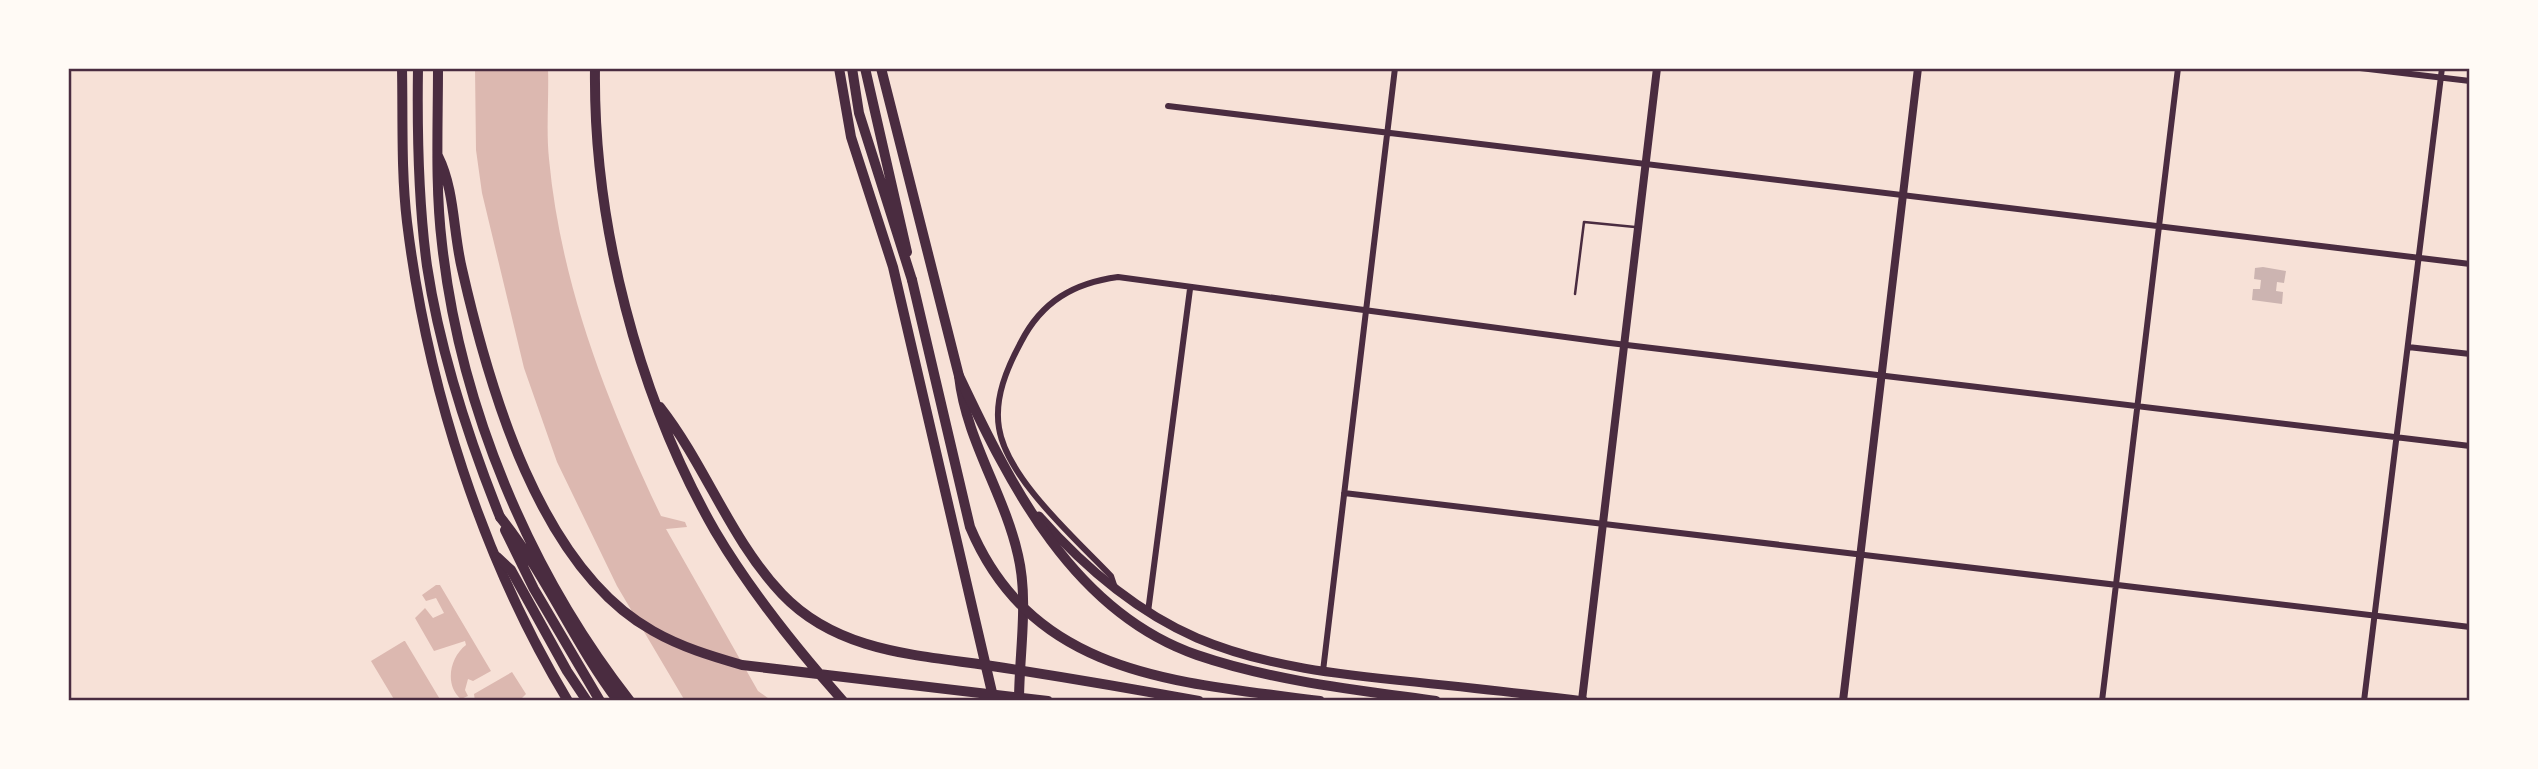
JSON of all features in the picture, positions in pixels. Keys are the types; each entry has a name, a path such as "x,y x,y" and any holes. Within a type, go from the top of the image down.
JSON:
{"highway":[{"path":"402,68 407,222 428,348 446,419 497,557 529,629 568,701"},
{"path":"418,68 420,202 428,270 449,364 474,449 500,517 534,589 600,701"},
{"path":"438,68 442,243 452,306 472,387 498,464 533,547 580,630 630,701"},
{"path":"594,68 597,142 604,200 619,275 668,437 716,532 782,630 843,701"},
{"path":"838,68 850,136 893,267 993,701"},
{"path":"852,68 859,113 912,281"},
{"path":"865,68 960,488 981,554 1005,590 1047,630 1063,641 1115,662 1181,681 1320,701"},
{"path":"881,68 959,376 965,416 1007,521 1023,578 1019,701"},
{"path":"438,156 446,173 461,269 503,410 543,508 586,576 651,630 706,655 742,665 1048,701"},
{"path":"959,376 1015,488 1041,527 1082,578 1120,612 1195,654 1264,673 1436,701"},
{"path":"657,402 673,423 730,523 784,596 810,617 847,638 906,654 1199,701"},
{"path":"500,517 521,543 593,668 618,701"},
{"path":"497,557 511,570 567,671 587,701"}],"main road":[{"path":"1015,488 1058,538 1115,590 1148,612 1197,638 1226,649 1323,671 1583,701"}],"street":[{"path":"1323,671 1395,68"},
{"path":"1583,701 1657,68"},
{"path":"1843,701 1918,68"},
{"path":"2102,701 2178,68"},
{"path":"2360,68 2470,81"},
{"path":"2364,701 2442,68"},
{"path":"1168,106 2470,264"},
{"path":"1115,590 1111,576 1051,513 1007,452 998,424 1002,385 1030,323 1045,306 1069,290 1096,280 1118,277 1366,312 2470,446"},
{"path":"1148,612 1189,289"},
{"path":"2408,347 2470,354"},
{"path":"1344,493 2470,627"}],"lane":[{"path":"1575,294 1584,222 1638,227"}],"shaded area":[{"path":"475,68 548,68 548,148 555,206 575,298 589,342 622,430 661,516 685,522 687,527 666,529 758,691 772,701 685,701 617,586 557,462 524,368 482,193 476,150"},
{"path":"440,585 491,671 473,681 468,679 465,690 468,696 461,699 452,686 451,671 460,650 466,645 465,641 434,651 415,618 425,608 433,618 444,613 436,598 426,601 422,595"},
{"path":"405,641 441,701 395,701 371,661"},
{"path":"512,672 526,694 519,701 475,701 474,694"}],"building":[{"path":"2255,268 2286,271 2284,283 2277,282 2276,291 2283,292 2282,304 2252,300 2253,289 2260,289 2261,280 2254,279"}]}
